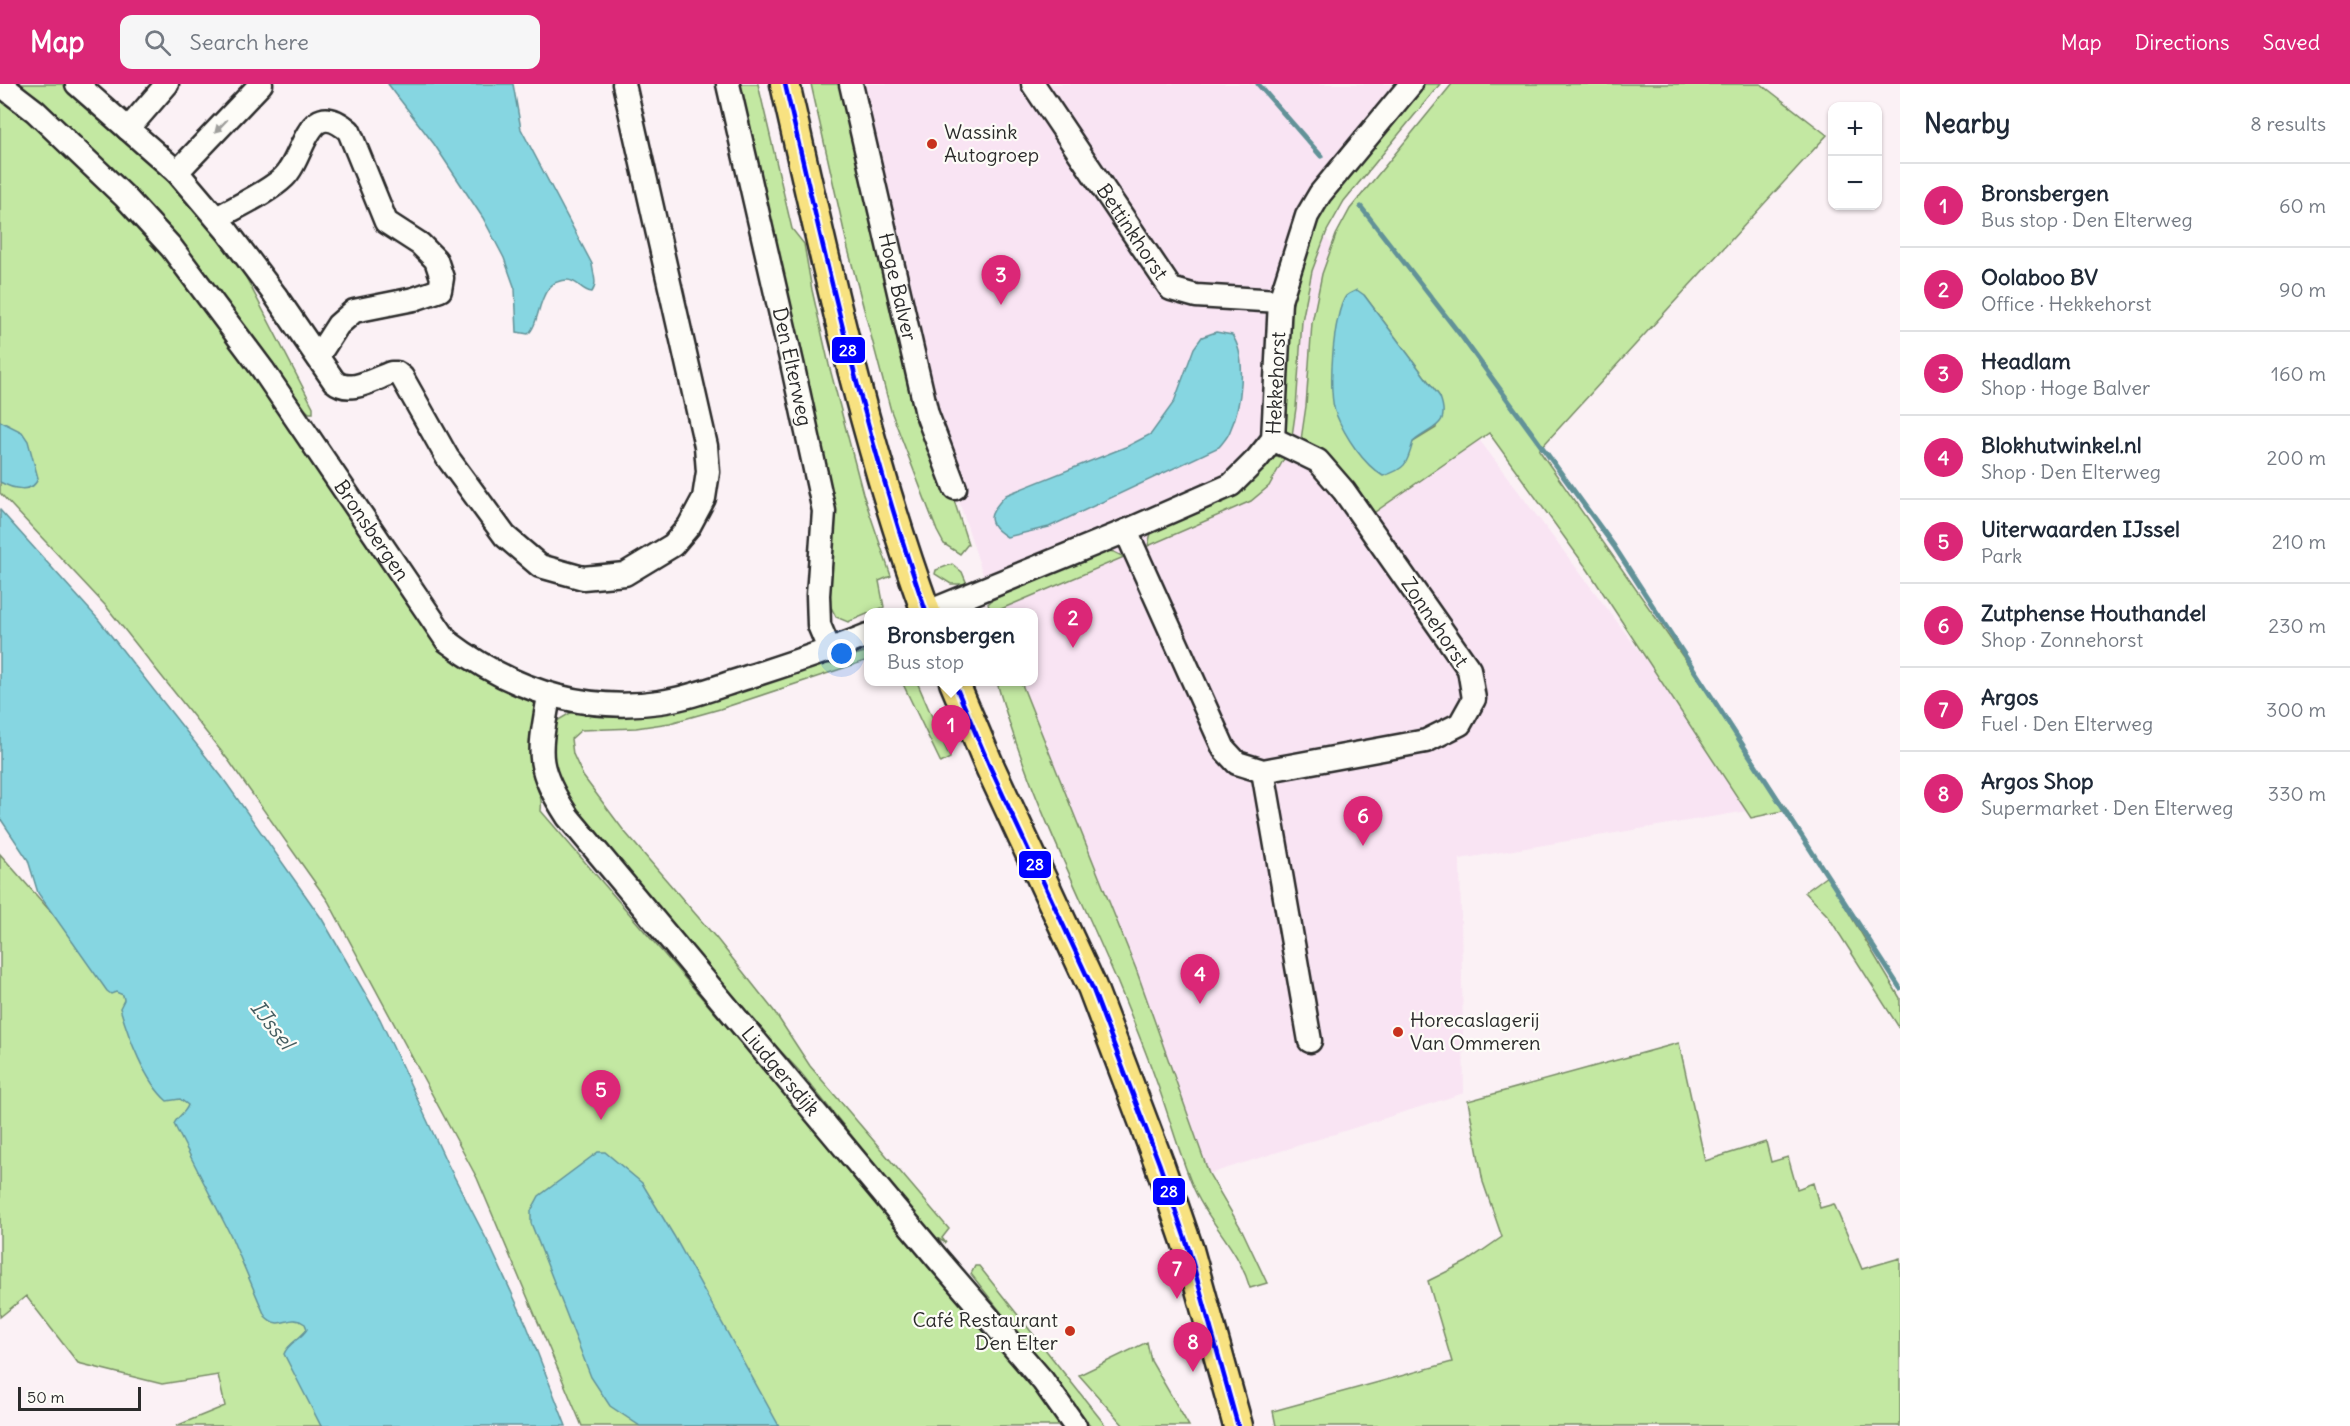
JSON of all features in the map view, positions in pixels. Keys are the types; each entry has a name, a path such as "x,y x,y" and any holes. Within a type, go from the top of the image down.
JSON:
{"main road":[{"path":"785,84 851,372 889,505 926,608"},
{"path":"956,686 990,767 1092,987 1159,1163 1189,1250 1238,1426"}],"street":[{"name":"Bronsbergen","path":"0,84 44,119 125,197 171,247 263,370 447,641 471,659 500,675 549,696 598,705 662,702 830,651 864,637"},
{"path":"77,84 177,172 217,218 276,294 334,381 341,387 348,388 397,373 402,377 447,458 505,536 540,566 583,578 625,574 673,545 689,526 704,498 708,472 706,446 624,84"},
{"path":"128,129 167,84"},
{"path":"177,172 261,84"},
{"name":"Den Elterweg","path":"728,84 824,511 818,595 819,625 830,651"},
{"name":"Hoge Balver","path":"851,84 927,414 955,488"},
{"name":"Bettinkhorst","path":"1033,84 1171,289 1196,296 1280,301"},
{"name":"Hekkehorst","path":"937,608 1126,531 1231,485 1273,439 1280,301 1307,216 1320,194 1411,84"},
{"path":"217,218 282,180 292,168 313,124 326,119 332,120 349,131 386,222 420,244 436,260 442,278 440,290 414,299 354,311 338,325 318,356"},
{"name":"Zonnehorst","path":"1263,771 1426,741 1460,724 1474,699 1469,669 1344,491 1318,461 1273,439"},
{"path":"1126,531 1224,749 1237,763 1263,771 1310,1041"},
{"name":"Liudgersdijk","path":"549,696 540,758 550,790 568,817 929,1249 1043,1381 1075,1426"}],"shaded area":[{"path":"854,84 1433,84 1318,227 1759,809 1460,859 1464,1093 1209,1174 1136,969 1023,686 1038,686 1038,608 994,608 960,504"}],"green space":[{"path":"19,84 64,84 167,176 237,260 313,407 313,413 305,409 206,280 135,197 98,157"},
{"path":"734,84 758,84 792,229 804,244 829,365 863,494 891,576 879,581 884,607 864,608 864,615 848,622 836,617 828,601 827,578"},
{"path":"811,84 840,84 917,413 945,495 952,494 968,544 960,554 944,544 937,531 891,411 848,249"},
{"path":"1419,84 1440,84 1344,201 1327,231 1312,271 1302,321 1292,436 1285,430 1280,420 1284,361 1299,261 1313,222"},
{"path":"1452,84 1761,84 1827,135 1539,450 1787,810 1751,818 1588,570 1489,433 1372,514 1316,448 1301,440 1312,323 1322,274 1336,235 1350,209","holes":["1364,295 1440,397 1436,428 1413,442"]},
{"path":"0,100 34,123 164,252 257,375 413,610 534,703 539,710 534,774 541,800 541,811 899,1227 1031,1385 1061,1426 582,1426 477,1178 328,901 229,761 105,605 0,493"},
{"path":"1286,455 1269,486 1251,501 1148,546 1152,528 1272,458"},
{"path":"1103,550 1124,557 1003,608 989,608 988,604 992,600"},
{"path":"952,564 962,572 967,584 951,584 935,574 936,570"},
{"path":"864,652 864,661 720,709 670,723 636,728 581,730 571,739 573,754 583,776 624,831 717,939 774,1011 810,1066 949,1229 942,1238 946,1243 933,1236 801,1073 754,1022 565,798 556,778 550,753 555,722 572,712 601,714 724,695"},
{"path":"904,686 919,686 950,758 941,763"},
{"path":"998,686 1023,686 1136,969 1209,1174 1242,1230 1267,1283 1250,1288 1238,1259 1197,1196 1133,1019 1054,838 1010,725"},
{"path":"0,854 125,996 188,1097 308,1323 349,1426 176,1426 225,1406 218,1375 162,1384 78,1363 26,1296 0,1317"},
{"path":"1827,876 1900,998 1900,1029 1828,916 1805,892"},
{"path":"1679,1043 1705,1161 1766,1142 1771,1162 1788,1157 1797,1189 1813,1183 1820,1208 1834,1204 1862,1269 1900,1258 1900,1426 1276,1426 1273,1411 1452,1362 1428,1281 1466,1262 1502,1237 1483,1182 1468,1101"},
{"path":"975,1266 979,1266 1106,1426 1090,1426 971,1274"},
{"path":"1147,1342 1151,1361 1189,1426 1124,1426 1079,1375"}],"water":[{"path":"388,84 513,84 521,129 592,264 595,282 592,292 571,280 557,282 545,294 536,321 528,334 517,332 515,289 504,258 483,218 434,144"},
{"path":"1357,290 1364,295 1440,397 1443,407 1443,414 1438,425 1413,442 1404,465 1397,471 1383,476 1355,449 1333,404 1333,354 1338,319 1346,296"},
{"path":"1216,332 1232,335 1240,356 1241,369 1240,396 1234,421 1219,447 1049,527 1007,537 994,527 991,517 1006,495 1128,446 1151,434 1174,402 1194,348 1202,337"},
{"path":"0,421 22,432 28,441 38,478 32,487 21,489 0,482"},
{"name":"IJssel","path":"0,510 98,619 222,777 322,919 380,1019 446,1161 490,1246 527,1326 566,1426 321,1426 284,1354 307,1329 305,1324 294,1320 276,1323 265,1316 231,1236 174,1124 188,1105 180,1099 167,1101 159,1093 138,1058 123,1019 120,1008 124,1000 123,995 116,992 111,994 107,991 38,893 28,860 0,818"},
{"path":"598,1152 605,1152 642,1183 674,1236 779,1426 640,1426 610,1406 591,1377 531,1223 531,1211 539,1196"}],"waterway":[{"path":"1258,84 1321,156"},
{"path":"1361,207 1462,337 1614,546 1900,988"}],"transit line":[{"name":"28","path":"785,84 848,350 884,482 925,608"},
{"name":"28","path":"956,686 990,767 1092,987 1159,1163 1189,1250 1238,1426"}],"place":[{"name":"Wassink Autogroep","path":"932,144"},
{"name":"Headlam","path":"1001,305"},
{"name":"Oolaboo BV","path":"1073,648"},
{"name":"Bronsbergen","path":"951,755"},
{"name":"Zutphense Houthandel","path":"1363,846"},
{"name":"Blokhutwinkel.nl","path":"1200,1004"},
{"name":"Horecaslagerij Van Ommeren","path":"1398,1032"},
{"name":"Uiterwaarden IJssel","path":"601,1120"},
{"name":"Argos","path":"1177,1299"},
{"name":"Café Restaurant Den Elter","path":"1070,1331"},
{"name":"Argos Shop","path":"1193,1372"}]}
